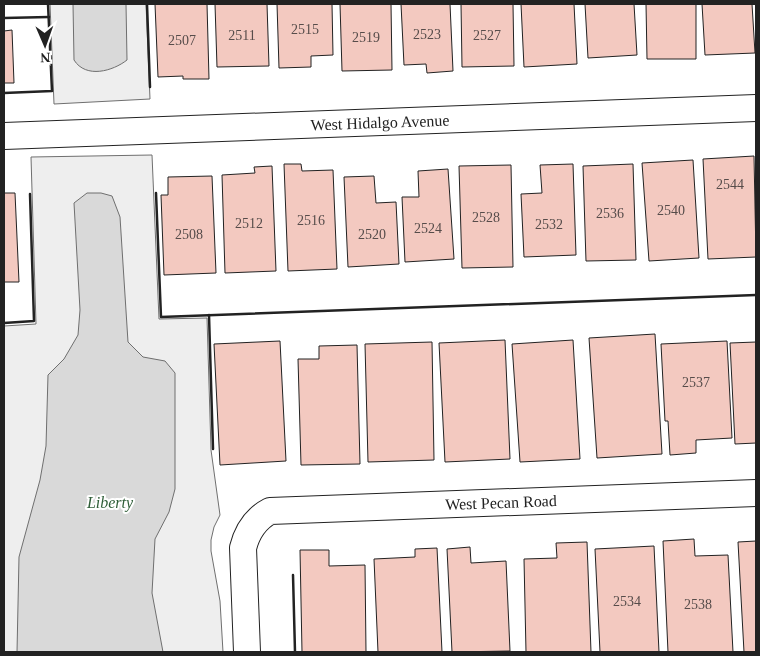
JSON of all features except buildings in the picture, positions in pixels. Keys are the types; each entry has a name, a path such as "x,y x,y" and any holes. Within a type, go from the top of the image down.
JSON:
{"street":[{"name":"West Hidalgo Avenue","path":"4,136 756,108"},
{"name":"West Pecan Road","path":"247,652 243,548 252,526 260,517 270,511 756,492"}],"green space":[{"path":"50,4 146,4 150,99 54,104"},
{"name":"Liberty","path":"152,155 159,319 207,318 211,450 220,515 214,527 211,551 220,601 223,652 4,652 4,326 36,324 31,157"}],"shaded area":[{"path":"73,4 126,4 127,60 107,70 100,71 85,70 79,66 74,60"},
{"path":"87,193 101,193 112,196 120,217 128,342 143,357 165,361 175,373 175,489 169,512 155,539 152,593 163,652 17,652 19,557 40,480 46,446 48,375 64,359 78,335 80,310 74,203"}],"wall":[{"path":"4,93 52,91 48,4"},
{"path":"147,4 150,87"},
{"path":"4,18 49,17"},
{"path":"156,193 161,317 756,295"},
{"path":"4,323 34,321 30,194"},
{"path":"209,315 213,449"},
{"path":"293,575 295,652"}]}
